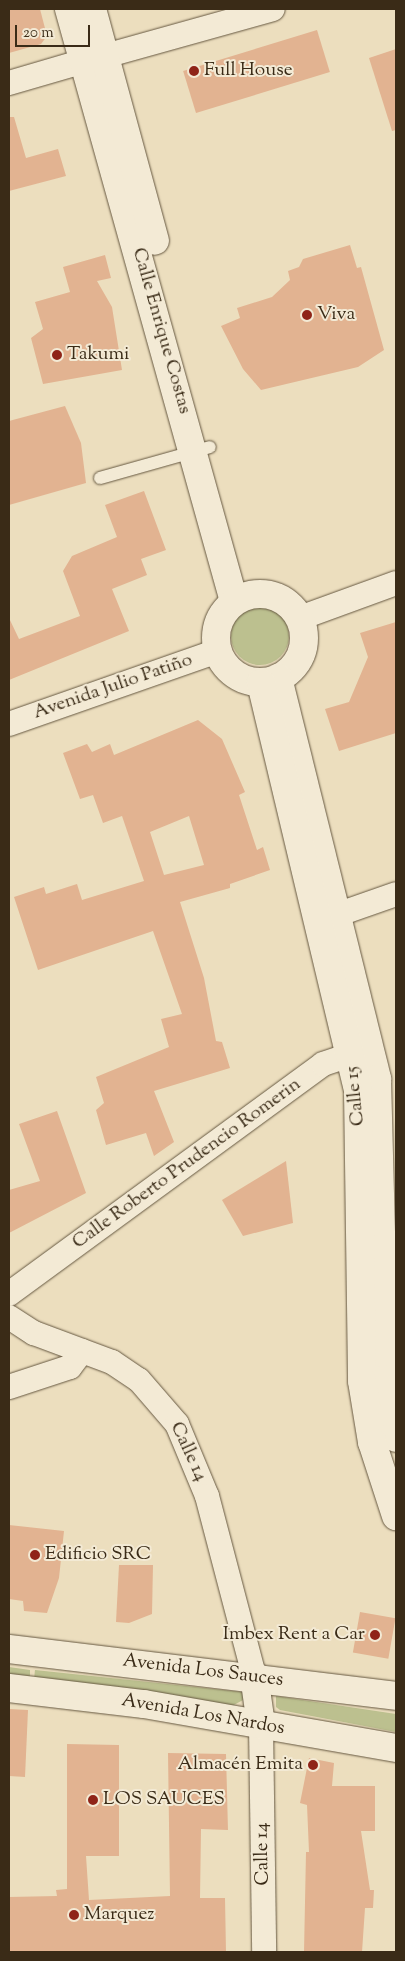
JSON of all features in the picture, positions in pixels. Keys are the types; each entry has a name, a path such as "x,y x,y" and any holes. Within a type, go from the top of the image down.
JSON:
{"street":[{"path":"69,9 95,59"},
{"path":"92,9 95,59"},
{"path":"9,83 273,9"},
{"name":"Calle Enrique Costas","path":"95,59 203,449 242,598"},
{"path":"300,618 396,584"},
{"path":"275,596 300,618 304,634 299,659 270,680 233,673 217,651 218,623 242,598 275,596"},
{"name":"Avenida Julio Patiño","path":"9,724 217,651"},
{"name":"Calle 15","path":"270,680 339,914 362,1050"},
{"name":"Calle 15","path":"270,680 362,1050 381,1112 381,1320 385,1379 396,1438"},
{"path":"339,914 396,894"},
{"name":"Calle Roberto Prudencio Romerin","path":"9,1294 323,1064 362,1050"},
{"name":"Calle 14","path":"9,1317 34,1333 112,1362 139,1380 162,1403 192,1452 254,1675"},
{"name":"Calle 15","path":"381,1320 366,1416 396,1516"},
{"path":"9,1387 70,1366 82,1351"},
{"name":"Avenida Los Sauces","path":"9,1649 254,1675 396,1696"},
{"path":"254,1675 261,1725"},
{"name":"Avenida Los Nardos","path":"9,1688 144,1704 396,1748"},
{"name":"Calle 14","path":"261,1725 264,1952"}],"lane":[{"path":"100,478 203,449"}],"green space":[{"path":"260,607 271,609 284,620 289,636 287,647 276,660 260,665 249,663 236,652 231,636 233,625 244,612"},
{"path":"9,1667 30,1670 30,1679 9,1678"},
{"path":"35,1670 243,1692 243,1700 232,1706 34,1679"},
{"path":"276,1696 396,1714 396,1732 280,1710 276,1707"}],"building":[{"path":"9,9 40,9 47,36 41,44 9,53"},
{"path":"317,30 330,72 196,113 183,71"},
{"path":"396,49 396,130 392,131 369,58"},
{"path":"9,117 14,117 26,158 58,149 66,176 9,191"},
{"name":"Viva","path":"350,245 357,268 361,267 384,350 358,367 261,390 243,369 221,326 240,318 237,308 272,297 290,280 288,271 299,267 303,259"},
{"path":"105,255 111,278 97,281 112,307 122,370 43,384 31,338 43,329 35,302 70,292 63,267"},
{"path":"65,406 81,443 86,483 9,505 9,421"},
{"path":"144,491 166,550 141,559 147,575 112,589 129,631 9,680 9,618 19,639 80,616 63,571 72,556 117,537 105,505"},
{"path":"396,622 396,733 339,751 325,709 349,702 368,657 360,633"},
{"path":"198,720 222,739 245,792 239,795 257,850 263,847 270,870 230,884 230,888 180,902 204,978 216,1041 222,1042 230,1068 154,1091 174,1142 154,1156 146,1133 106,1145 96,1110 104,1103 96,1077 169,1047 161,1019 182,1014 153,931 38,970 14,897 44,887 46,894 77,884 82,900 144,881 122,816 103,823 93,795 80,799 63,753 87,744 92,752 110,744 114,755","holes":["189,816 204,865 164,875 150,832"]},
{"path":"57,1111 86,1193 9,1233 9,1190 40,1181 19,1124"},
{"path":"286,1161 293,1223 243,1236 222,1200"},
{"name":"Edificio SRC","path":"9,1525 64,1531 59,1578 47,1613 24,1611 23,1601 9,1599"},
{"path":"119,1565 153,1565 152,1614 129,1623 116,1622"},
{"name":"Imbex Rent a Car","path":"360,1612 395,1618 388,1659 353,1652"},
{"path":"9,1709 28,1710 25,1777 9,1776"},
{"path":"67,1744 119,1745 119,1856 86,1856 89,1900 170,1896 168,1753 226,1754 228,1830 201,1829 200,1898 225,1898 226,1952 9,1952 9,1897 57,1896 56,1890 67,1889"},
{"path":"309,1758 334,1763 332,1786 375,1786 375,1831 361,1831 370,1890 374,1890 373,1908 365,1908 362,1952 304,1952 306,1852 309,1852 307,1805 300,1803"}],"place":[{"name":"Full House","path":"194,71"},
{"name":"Viva","path":"307,315"},
{"name":"Takumi","path":"57,355"},
{"name":"Edificio SRC","path":"35,1555"},
{"name":"Imbex Rent a Car","path":"375,1635"},
{"name":"Almacén Emita","path":"313,1765"},
{"name":"LOS SAUCES","path":"93,1800"},
{"name":"Marquez","path":"74,1915"}]}
